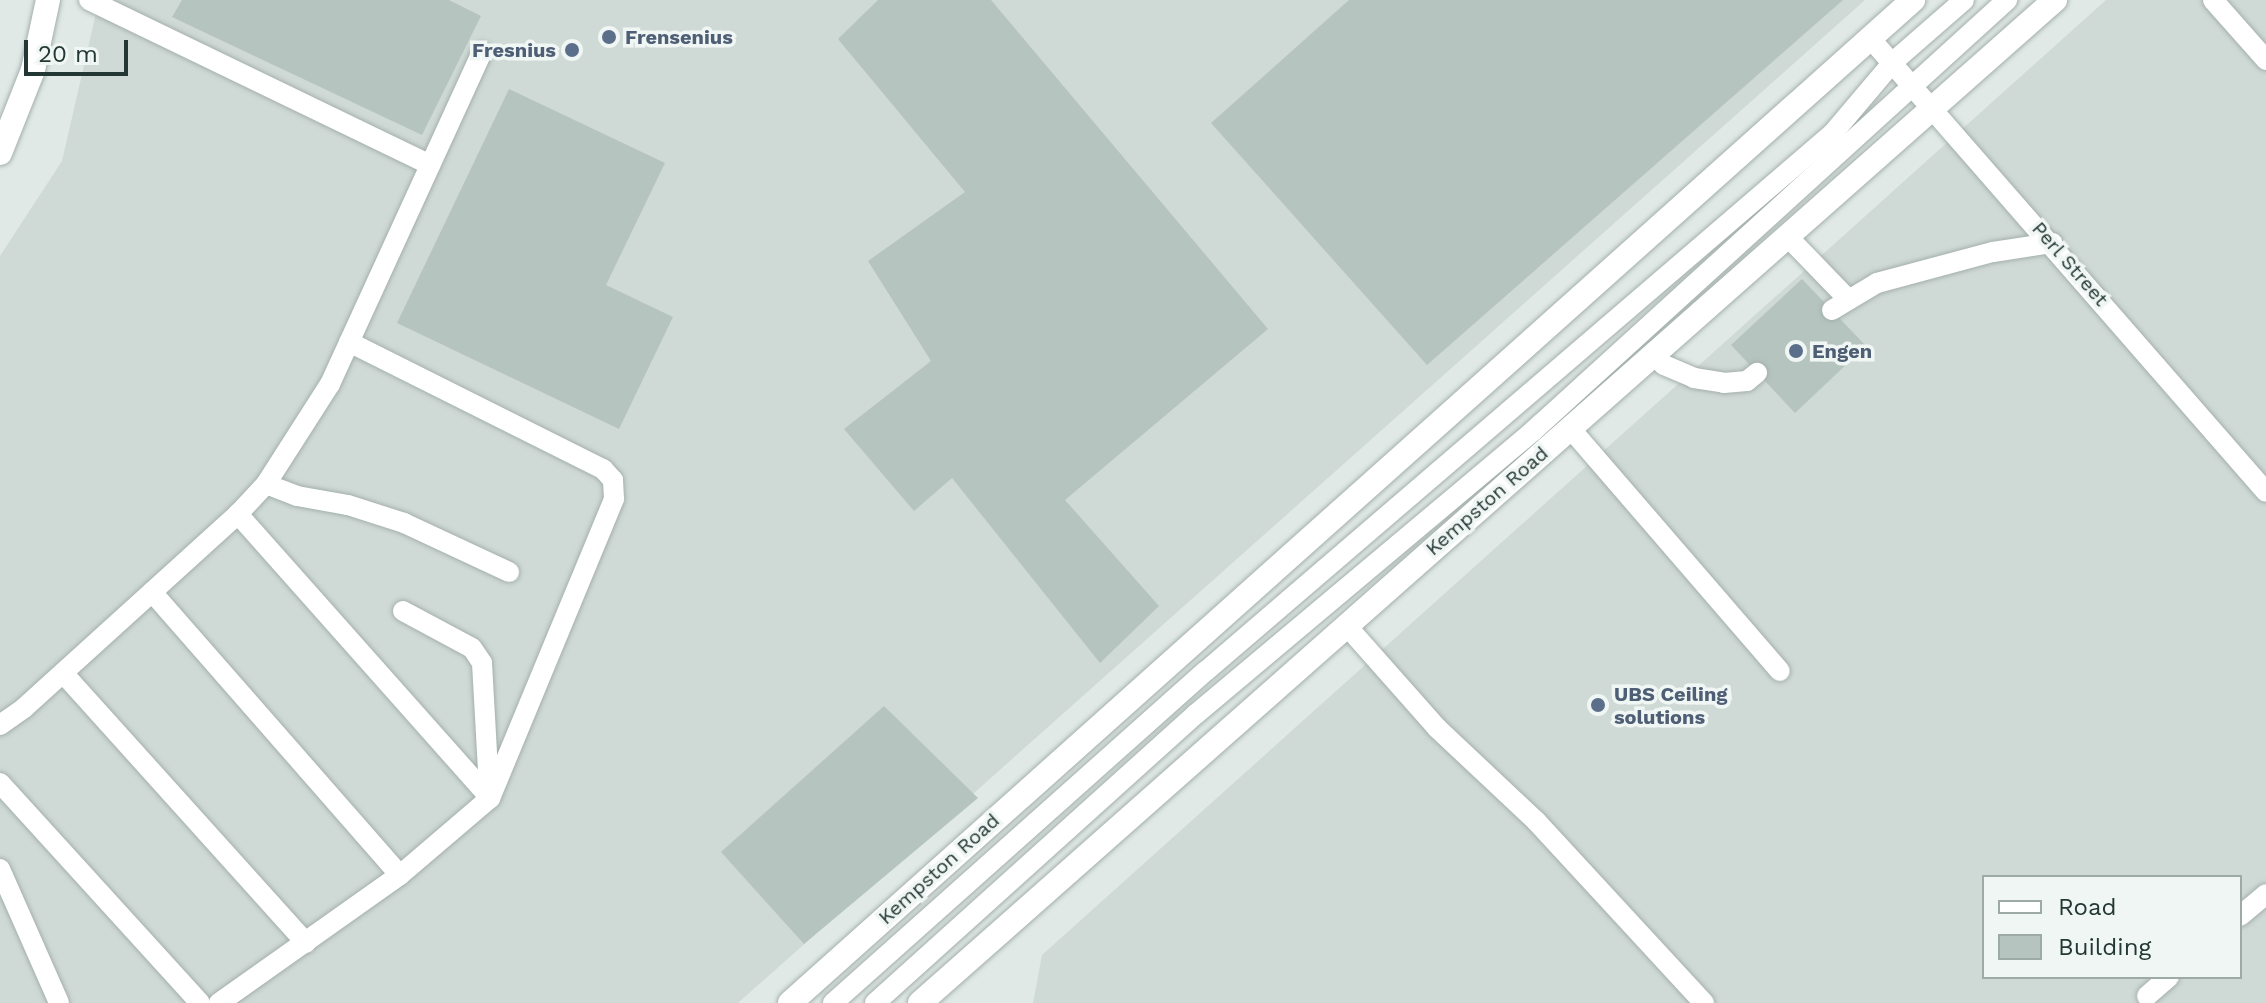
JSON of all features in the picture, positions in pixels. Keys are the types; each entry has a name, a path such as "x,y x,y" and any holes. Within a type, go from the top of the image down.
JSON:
{"main road":[{"path":"0,153 33,70 48,0"},
{"name":"Kempston Road","path":"790,1003 1913,0"},
{"name":"Kempston Road","path":"920,1003 2055,0"}],"lane":[{"path":"89,0 430,165"},
{"path":"833,1003 1206,671 1833,133 1893,62 1964,0"},
{"path":"875,1003 1196,714 1533,431 2007,0"},
{"path":"2213,0 2266,60"},
{"name":"Perl Street","path":"1870,38 1935,108 2266,492"},
{"path":"0,725 63,673 238,514 266,484 330,384 482,52"},
{"path":"1788,237 1840,304 1877,283 1933,267 2052,243"},
{"path":"219,1003 400,875 490,798 614,499 613,480 603,469 349,342"},
{"path":"1654,355 1664,365 1694,378 1724,383 1747,381 1757,373"},
{"path":"1570,428 1780,671"},
{"path":"266,484 297,496 348,505 404,523 509,572"},
{"path":"238,514 490,798"},
{"path":"152,592 400,875"},
{"path":"403,611 472,648 482,663 490,798"},
{"path":"1346,625 1437,728 1536,821 1704,1003"},
{"path":"63,673 306,943"},
{"path":"0,783 200,1003"},
{"path":"0,869 59,1003"},
{"path":"2242,914 2266,894"},
{"path":"2147,996 2167,979"}],"shaded area":[{"path":"99,0 1865,0 738,1003 0,1003 0,256 62,161"},
{"path":"2106,0 2266,0 2266,1003 1033,1003 1042,955"}],"building":[{"path":"182,0 449,0 481,16 422,135 172,17"},
{"path":"878,0 991,0 1268,329 1065,500 1159,606 1100,663 952,478 914,511 844,429 931,361 868,261 965,192 838,39"},
{"path":"1349,0 1843,0 1427,365 1211,123"},
{"path":"509,89 665,163 606,285 673,317 619,429 397,323"},
{"path":"1802,279 1866,346 1795,413 1731,345"},
{"path":"884,706 978,798 804,944 721,852"}],"place":[{"name":"Frensenius","path":"609,37"},
{"name":"Fresnius","path":"572,50"},
{"name":"Engen","path":"1796,351"},
{"name":"UBS Ceiling solutions","path":"1598,705"}]}
